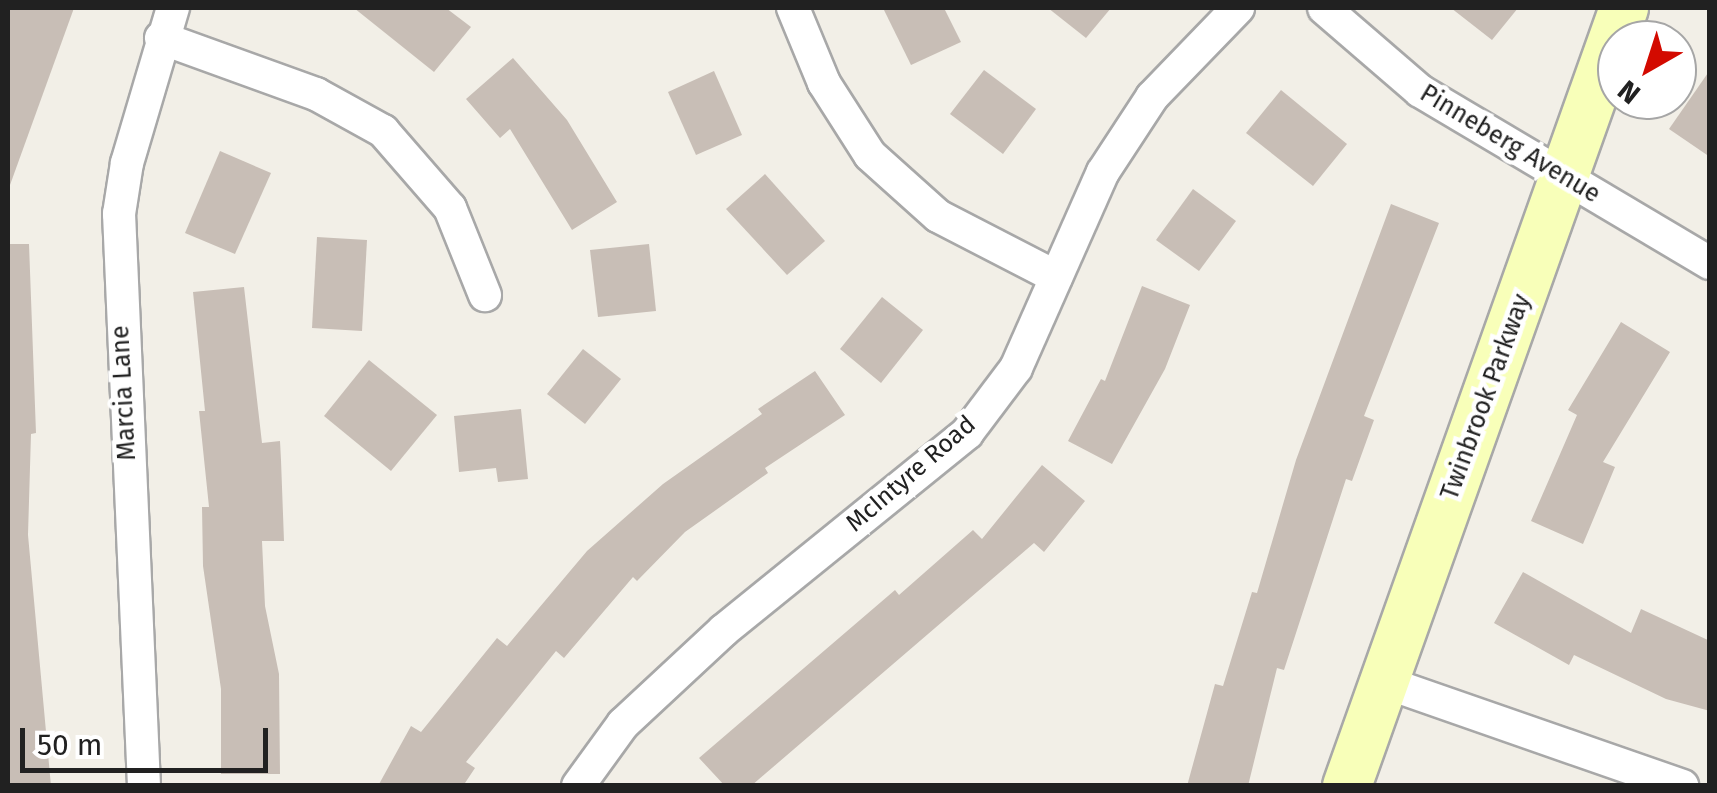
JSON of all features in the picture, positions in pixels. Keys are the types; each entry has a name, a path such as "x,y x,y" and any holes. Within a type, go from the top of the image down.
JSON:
{"street":[{"path":"793,8 824,83 870,156 938,216 1056,277"},
{"name":"McIntyre Road","path":"578,786 623,724 724,630 967,433 1016,368 1103,172 1152,96 1238,8"},
{"name":"Pinneberg Avenue","path":"1324,8 1420,91 1710,263"},
{"name":"Twinbrook Parkway","path":"1347,786 1624,8"},
{"path":"167,23 316,94 383,131 450,208 484,295"},
{"name":"Marcia Lane","path":"144,786 119,214 167,23"},
{"path":"1384,682 1682,786"}],"building":[{"path":"8,8 74,8 10,185 8,185"},
{"path":"354,8 446,8 471,27 434,72"},
{"path":"883,8 944,8 961,42 911,65"},
{"path":"1048,8 1111,8 1086,38"},
{"path":"1451,8 1518,8 1492,40"},
{"path":"513,58 567,120 617,202 572,230 510,129 500,138 466,99"},
{"path":"984,70 1036,109 1003,154 950,114"},
{"path":"1710,70 1710,157 1669,129 1675,120 1697,120 1697,89"},
{"path":"714,71 742,135 696,155 668,92"},
{"path":"1281,90 1347,144 1313,186 1246,133"},
{"path":"220,151 271,173 235,254 185,233"},
{"path":"765,174 825,241 787,275 726,209"},
{"path":"1193,189 1236,221 1199,271 1156,240"},
{"path":"1391,204 1439,223 1364,416 1374,420 1352,481 1346,479 1284,670 1277,668 1248,786 1187,786 1215,684 1223,686 1252,592 1257,593 1296,460"},
{"path":"317,237 367,240 362,331 312,328"},
{"path":"8,244 29,244 36,433 31,434 28,535 51,786 8,786"},
{"path":"649,244 656,311 598,317 590,250"},
{"path":"1142,286 1190,305 1165,369 1112,464 1068,441 1101,379 1105,381"},
{"path":"244,287 262,443 280,441 284,541 262,541 265,606 279,674 280,774 221,774 221,689 203,566 202,507 209,507 199,411 205,411 193,292"},
{"path":"882,297 923,330 881,383 840,349"},
{"path":"1621,322 1670,352 1603,462 1615,467 1583,544 1531,521 1577,415 1568,410"},
{"path":"583,349 621,379 585,424 547,394"},
{"path":"369,360 437,415 391,471 324,416"},
{"path":"815,371 845,415 765,468 768,473 685,532 637,581 633,577 564,658 556,651 466,762 475,768 463,786 378,786 411,726 421,732 497,638 507,646 587,551 663,484 762,414 758,409"},
{"path":"521,409 528,479 498,482 496,468 459,472 454,416"},
{"path":"1042,465 1085,501 1044,552 1034,543 751,786 725,786 699,758 895,590 899,595 973,530 982,539"},
{"path":"1523,572 1631,633 1641,609 1710,641 1710,711 1666,699 1574,655 1569,665 1494,623"}]}
